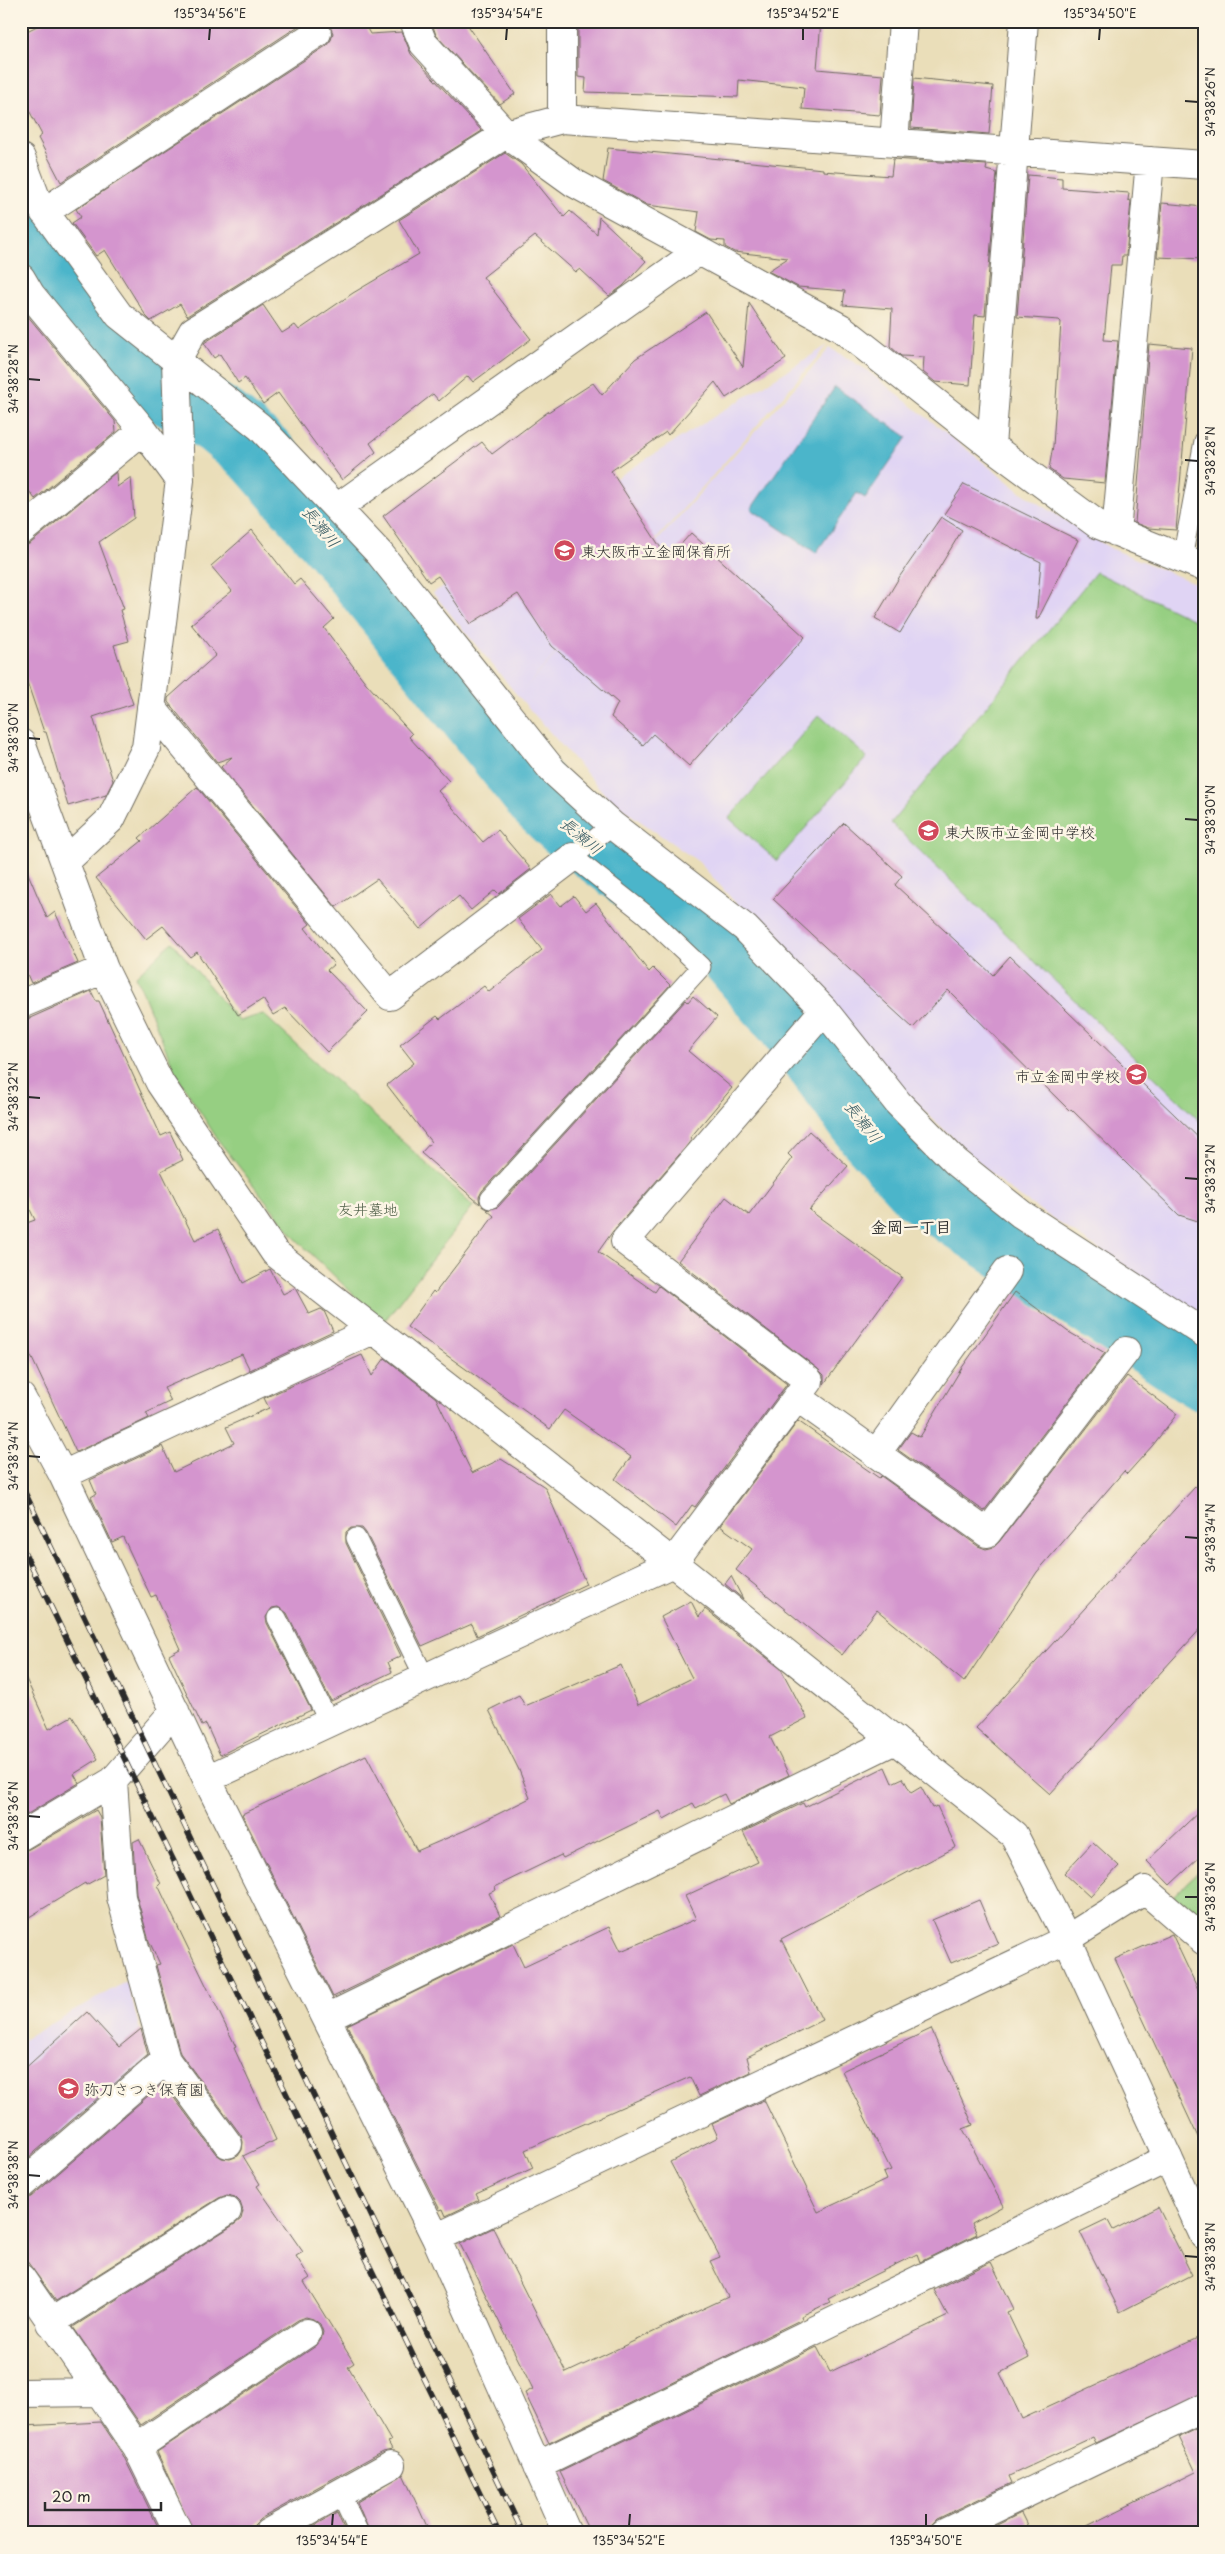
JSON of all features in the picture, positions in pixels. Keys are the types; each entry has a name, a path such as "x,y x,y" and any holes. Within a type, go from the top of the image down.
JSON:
{"street":[{"path":"414,21 423,42 506,134 574,183 841,328 991,446 1097,524 1193,563"},
{"path":"562,21 562,120"},
{"path":"894,143 903,21"},
{"path":"991,446 1024,21"},
{"path":"44,212 317,32"},
{"path":"66,861 111,819 146,748 180,480 176,362 193,331 506,134 562,120 1204,165"},
{"path":"21,158 38,203 119,315 260,427 337,508 380,554 553,771 605,831 745,928 817,1018 956,1162 1021,1214 1204,1333"},
{"path":"1116,532 1150,161"},
{"path":"337,508 699,251"},
{"path":"25,292 143,430 180,480"},
{"path":"21,531 143,430"},
{"path":"151,707 390,996 577,855"},
{"path":"21,743 66,861 104,969 160,1083 275,1253 673,1563 1014,1835 1067,1939 1204,2236"},
{"path":"21,1004 104,969"},
{"path":"207,1779 673,1563 809,1381 625,1241 817,1018"},
{"path":"876,1454 1007,1271"},
{"path":"63,1475 373,1330"},
{"path":"797,1397 987,1534 1126,1350"},
{"path":"21,1397 63,1475 207,1779 436,2238 567,2533"},
{"path":"21,1836 113,1781 174,1710"},
{"path":"327,2018 895,1740"},
{"path":"113,1781 121,1897 166,2060 228,2144"},
{"path":"436,2238 1067,1939 1145,1890 1204,1941"},
{"path":"21,2185 166,2060"},
{"path":"537,2466 1168,2158"},
{"path":"50,2323 227,2211"},
{"path":"21,2278 50,2323 137,2447 179,2533"},
{"path":"137,2447 307,2334"},
{"path":"21,2393 100,2392"},
{"path":"954,2531 1204,2408"},
{"path":"268,2533 391,2465"}],"lane":[{"path":"1193,563 1204,441"},
{"path":"490,1199 701,967 645,914 577,855 605,831"},
{"path":"356,1538 425,1678"},
{"path":"277,1618 329,1722"},
{"path":"340,2493 359,2533"}],"shaded area":[{"path":"828,345 518,696 433,593"},
{"name":"東大阪市立金岡中学校","path":"830,348 865,369 1021,492 1110,548 1204,587 1204,1320 1007,1188 905,1093 699,862 610,800 518,696"},
{"name":"弥刀さつき保育園","path":"127,1981 148,2061 41,2149 21,2116 21,2041"}],"green space":[{"path":"1096,572 1204,625 1204,1125 891,823"},
{"path":"819,715 867,757 777,861 729,818"},
{"name":"友井墓地","path":"172,942 239,1021 263,1014 473,1206 383,1323 295,1238 218,1140 176,1074 136,976"},
{"path":"1204,1866 1204,1926 1173,1896"}],"water":[{"path":"835,387 907,437 865,498 857,493 816,553 751,509"}],"building":[{"path":"47,21 306,21 61,182 38,138 42,135 21,95 21,34"},
{"path":"327,21 363,21 370,34 402,32 411,54 482,131 187,316 180,304 151,321 105,250 96,256 72,223 81,217 76,209 326,46 331,40 333,33"},
{"path":"431,21 465,21 515,94 500,104 436,35"},
{"path":"578,21 821,21 817,69 883,75 880,115 802,109 804,87 739,80 738,97 585,92 586,78 578,77"},
{"path":"914,78 993,86 989,134 911,128"},
{"path":"608,148 823,169 823,171 891,176 893,159 987,165 986,170 997,173 985,316 975,315 970,385 935,382 923,372 924,357 901,356 890,346 892,309 843,305 845,291 798,287 768,271 788,258 734,252 725,247 725,241 711,240 696,232 699,212 647,205 603,181"},
{"path":"505,153 521,164 564,217 570,211 597,234 599,217 646,261 623,286 609,296 580,269 576,272 535,236 483,277 531,339 473,382 468,376 439,401 433,394 370,443 376,452 342,480 278,393 263,404 245,378 238,383 220,354 214,358 204,343 263,305 282,333 295,325 299,330 353,293 419,254 399,220"},
{"path":"1028,175 1062,178 1062,188 1129,193 1128,200 1131,201 1126,256 1122,256 1121,265 1111,265 1104,340 1118,341 1105,483 1063,479 1049,469 1053,446 1061,322 1059,320 1017,317"},
{"path":"1162,203 1204,207 1204,259 1157,257"},
{"path":"749,303 786,359 726,398 715,382 668,435 666,432 611,471 668,559 691,533 805,637 689,766 653,734 643,745 611,717 618,703 552,646 518,594 470,624 438,576 429,582 383,516 482,442 492,454 545,414 593,383 602,395 635,359 706,312 743,367"},
{"path":"21,308 115,421 116,432 35,499 21,480"},
{"path":"1149,344 1192,348 1176,530 1148,528 1135,523"},
{"path":"116,472 117,487 131,477 134,518 99,542 124,609 120,610 129,641 114,645 133,704 93,717 113,781 106,795 68,806 46,732 44,732 21,664 21,548 31,543"},
{"path":"964,484 1078,540 1038,619 1036,619 1041,562 944,514"},
{"path":"941,517 962,530 900,633 875,618 900,576"},
{"path":"252,530 294,584 300,579 334,619 324,628 366,683 412,734 409,737 449,781 438,791 483,842 498,830 531,869 499,894 495,890 471,910 459,896 420,929 377,879 336,907 221,767 232,757 217,762 168,702 168,698 216,655 191,624 232,591 211,566"},
{"path":"197,787 310,924 305,928 334,964 327,970 368,1012 327,1052 285,1008 273,1015 263,999 238,1015 197,952 190,957 163,926 146,939 96,878 142,841 139,838"},
{"path":"844,823 902,876 895,885 993,975 1010,956 1204,1143 1204,1223 1179,1215 1071,1109 1070,1111 948,990 913,1028 773,899"},
{"path":"21,857 47,918 55,912 78,963 31,983 21,961"},
{"path":"551,894 561,906 574,896 586,911 596,903 649,972 653,968 670,985 482,1191 479,1197 480,1204 421,1153 431,1142 387,1085 414,1063 400,1045 437,1016 440,1019 484,986 489,992 542,950 518,919"},
{"path":"91,991 96,1001 99,1001 161,1136 170,1132 183,1160 161,1171 195,1240 218,1229 243,1283 270,1269 283,1294 295,1288 309,1314 321,1309 324,1311 333,1331 250,1370 242,1354 164,1388 171,1401 146,1413 149,1418 76,1452 21,1335 21,1225 35,1220 21,1191 21,1022"},
{"path":"693,996 717,1017 688,1051 732,1088 690,1138 692,1139 685,1148 613,1231 598,1252 655,1292 659,1286 787,1384 695,1507 692,1505 676,1527 615,1479 631,1457 564,1410 550,1429 407,1327 433,1291 435,1293 494,1216 487,1210 498,1207 686,1000 688,1002"},
{"path":"809,1131 848,1166 809,1210 902,1277 824,1384 824,1375 818,1369 678,1261 726,1197 749,1215 792,1158 788,1154"},
{"path":"1015,1292 1067,1331 1105,1353 984,1511 898,1450 911,1432 920,1437 961,1369"},
{"path":"362,1355 372,1376 385,1358 436,1398 472,1473 501,1459 545,1487 586,1584 477,1636 472,1624 422,1646 366,1533 362,1528 351,1528 346,1532 346,1543 401,1656 388,1662 392,1672 331,1701 287,1613 278,1607 272,1608 266,1617 267,1623 311,1710 220,1755 206,1724 202,1726 169,1655 180,1649 156,1595 151,1597 123,1537 112,1542 91,1497 96,1494 90,1480 162,1446 174,1472 234,1443 226,1427 269,1408 264,1398"},
{"path":"1127,1376 1177,1414 1153,1445 1127,1474 1124,1471 1037,1572 964,1682 877,1610 842,1655 736,1570 752,1549 720,1526 798,1421 879,1478 881,1476 978,1546 986,1549 994,1547 999,1542"},
{"path":"1204,1477 1204,1625 1050,1794 976,1728"},
{"path":"731,1576 743,1599 725,1584"},
{"path":"691,1601 699,1617 705,1609 781,1669 807,1718 770,1737 789,1775 729,1804 724,1794 696,1808 693,1803 664,1819 660,1811 563,1858 561,1855 495,1887 496,1890 489,1893 500,1916 333,1997 242,1814 366,1755 417,1851 468,1829 530,1798 519,1770 489,1710 519,1695 525,1706 621,1665 638,1705 692,1678 661,1617"},
{"path":"21,1668 49,1729 72,1716 98,1759 74,1774 79,1783 21,1818"},
{"path":"885,1767 892,1783 903,1778 911,1793 921,1787 932,1808 937,1806 956,1847 781,1939 822,2020 747,2057 751,2072 699,2096 690,2077 525,2150 533,2168 476,2194 479,2200 446,2216 443,2209 440,2210 347,2025 513,1944 524,1967 609,1927 621,1951 696,1919 685,1896 758,1862 743,1832 803,1803 805,1807"},
{"path":"1204,1807 1204,1853 1170,1885 1147,1861"},
{"path":"96,1810 100,1817 104,1875 86,1885 85,1883 21,1922 21,1852"},
{"path":"139,1839 161,1884 158,1885 236,2047 234,2048 276,2140 243,2156 260,2184 257,2186 303,2252 296,2256 310,2278 304,2282 354,2363 348,2367 391,2441 388,2442 392,2449 383,2451 260,2519 254,2525 252,2533 194,2533 157,2452 316,2346 321,2340 323,2332 320,2324 306,2317 298,2320 141,2425 73,2327 235,2224 241,2219 243,2211 240,2202 235,2197 227,2195 219,2198 56,2301 21,2253 21,2200 31,2197 163,2083 216,2154 222,2158 230,2159 238,2156 242,2150 243,2142 241,2135 180,2053 156,1965 160,1964 149,1941 136,1894 133,1842"},
{"path":"1093,1842 1119,1866 1090,1897 1064,1873"},
{"path":"979,1900 998,1944 951,1963 932,1920"},
{"path":"1172,1934 1204,2002 1204,2150 1115,1959"},
{"name":"弥刀さつき保育園","path":"87,2012 119,2047 141,2029 148,2055 21,2164 21,2072"},
{"path":"931,2029 973,2125 963,2129 1003,2206 972,2223 977,2234 920,2262 917,2254 828,2299 830,2302 801,2316 802,2319 549,2443 525,2393 533,2389 460,2244 493,2228 566,2373 728,2297 710,2261 720,2257 670,2162 718,2137 712,2124 764,2100 818,2212 886,2180 883,2173 891,2170 842,2071"},
{"path":"1158,2207 1192,2275 1120,2312 1080,2232 1107,2219 1113,2230"},
{"path":"991,2262 1014,2309 1007,2312 1029,2358 1000,2373 1022,2419 1204,2335 1204,2393 1096,2443 1093,2437 1009,2476 1012,2483 937,2519 931,2525 929,2533 590,2533 560,2472 817,2347 830,2372 948,2316 934,2290"},
{"path":"101,2422 123,2455 161,2533 22,2533 21,2498 26,2498 24,2426"},
{"path":"1204,2425 1204,2533 1073,2533 1196,2472 1179,2437"},
{"path":"403,2474 430,2533 370,2533 357,2502"},
{"path":"337,2513 346,2533 301,2533"},
{"path":"1021,2513 1031,2533 981,2533"}],"waterway":[{"name":"長瀬川","path":"21,231 64,302 122,363 220,421 260,454 337,543 541,799 573,829 725,944 790,1021 870,1130 924,1190 1204,1376"}],"railway":[{"path":"21,1484 523,2533"},
{"path":"21,1545 499,2533"}],"place":[{"name":"東大阪市立金岡保育所","path":"565,550"},
{"name":"東大阪市立金岡中学校","path":"929,831"},
{"name":"市立金岡中学校","path":"1136,1075"},
{"name":"弥刀さつき保育園","path":"68,2088"}],"district":[{"name":"金岡一丁目","path":"911,1226"}]}
